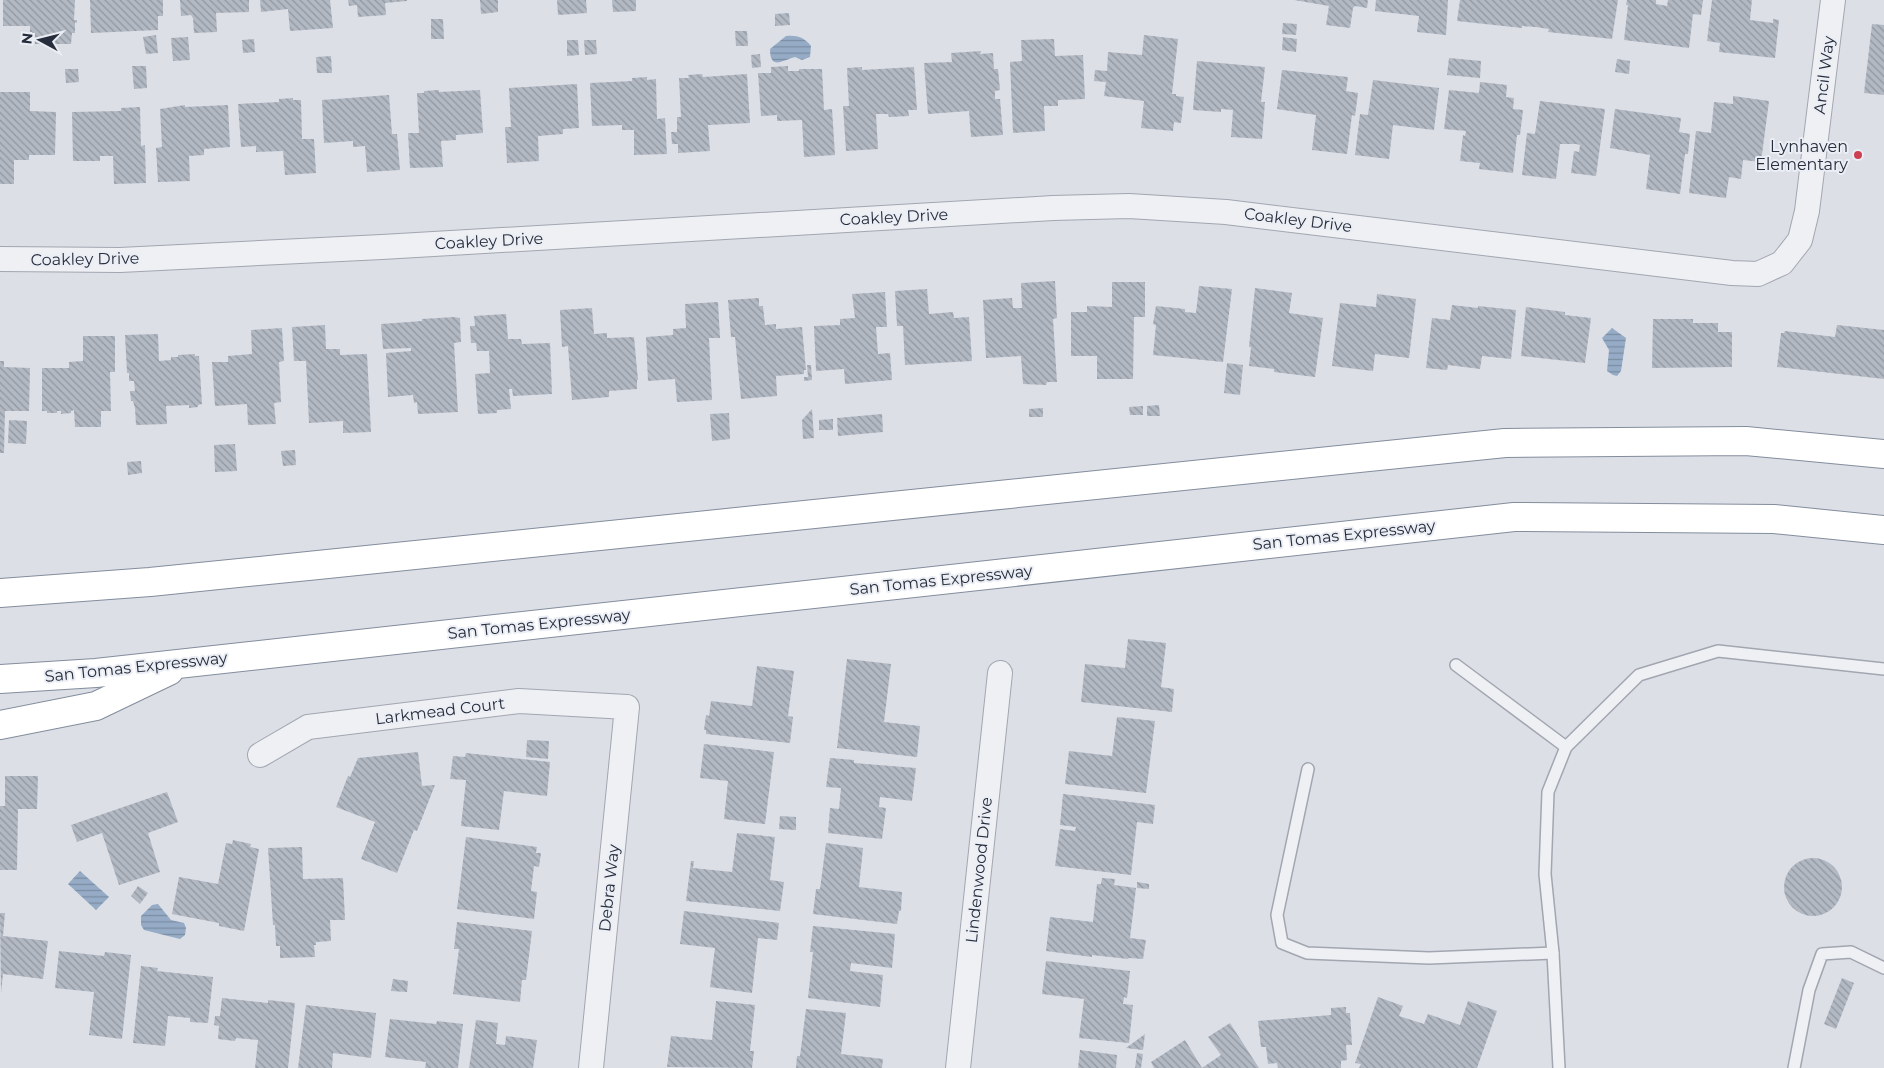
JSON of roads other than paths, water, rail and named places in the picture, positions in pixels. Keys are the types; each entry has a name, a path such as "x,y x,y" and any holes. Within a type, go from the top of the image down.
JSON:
{"highway":[{"path":"2,592 150,582 1505,443 1746,441 1884,454"},
{"name":"San Tomas Expressway","path":"0,679 96,673 1514,516 1774,519 1884,530"},
{"path":"0,725 96,706 186,663"}],"street":[{"name":"Ancil Way","path":"1782,263 1800,240 1807,211 1833,0"},
{"name":"Coakley Drive","path":"0,260 149,258 382,247 1044,208 1130,206 1226,212 1732,273 1758,274 1782,263"},
{"name":"Lindenwood Drive","path":"958,1068 1000,673"},
{"name":"Larkmead Court","path":"260,755 308,727 519,701 627,707"},
{"name":"Debra Way","path":"591,1068 627,707"}],"lane":[{"path":"1559,1068 1553,953 1545,874 1548,792 1566,747 1639,675 1718,651 1884,669"},
{"path":"1456,665 1566,747"},
{"path":"1308,769 1277,915 1282,943 1307,953 1419,958 1553,953"},
{"path":"1794,1068 1809,990 1822,954 1851,952 1884,968"}],"water":[{"path":"786,36 797,36 806,40 811,46 810,57 802,60 795,57 782,62 772,60 770,49"},
{"path":"1612,328 1626,338 1621,371 1617,376 1607,371 1609,350 1602,338"},
{"path":"80,871 109,897 96,910 68,884"},
{"path":"158,904 171,920 184,923 186,928 185,935 180,939 144,930 141,925 141,916 152,905"}],"place":[{"name":"Lynhaven Elementary","path":"1858,155"}]}
